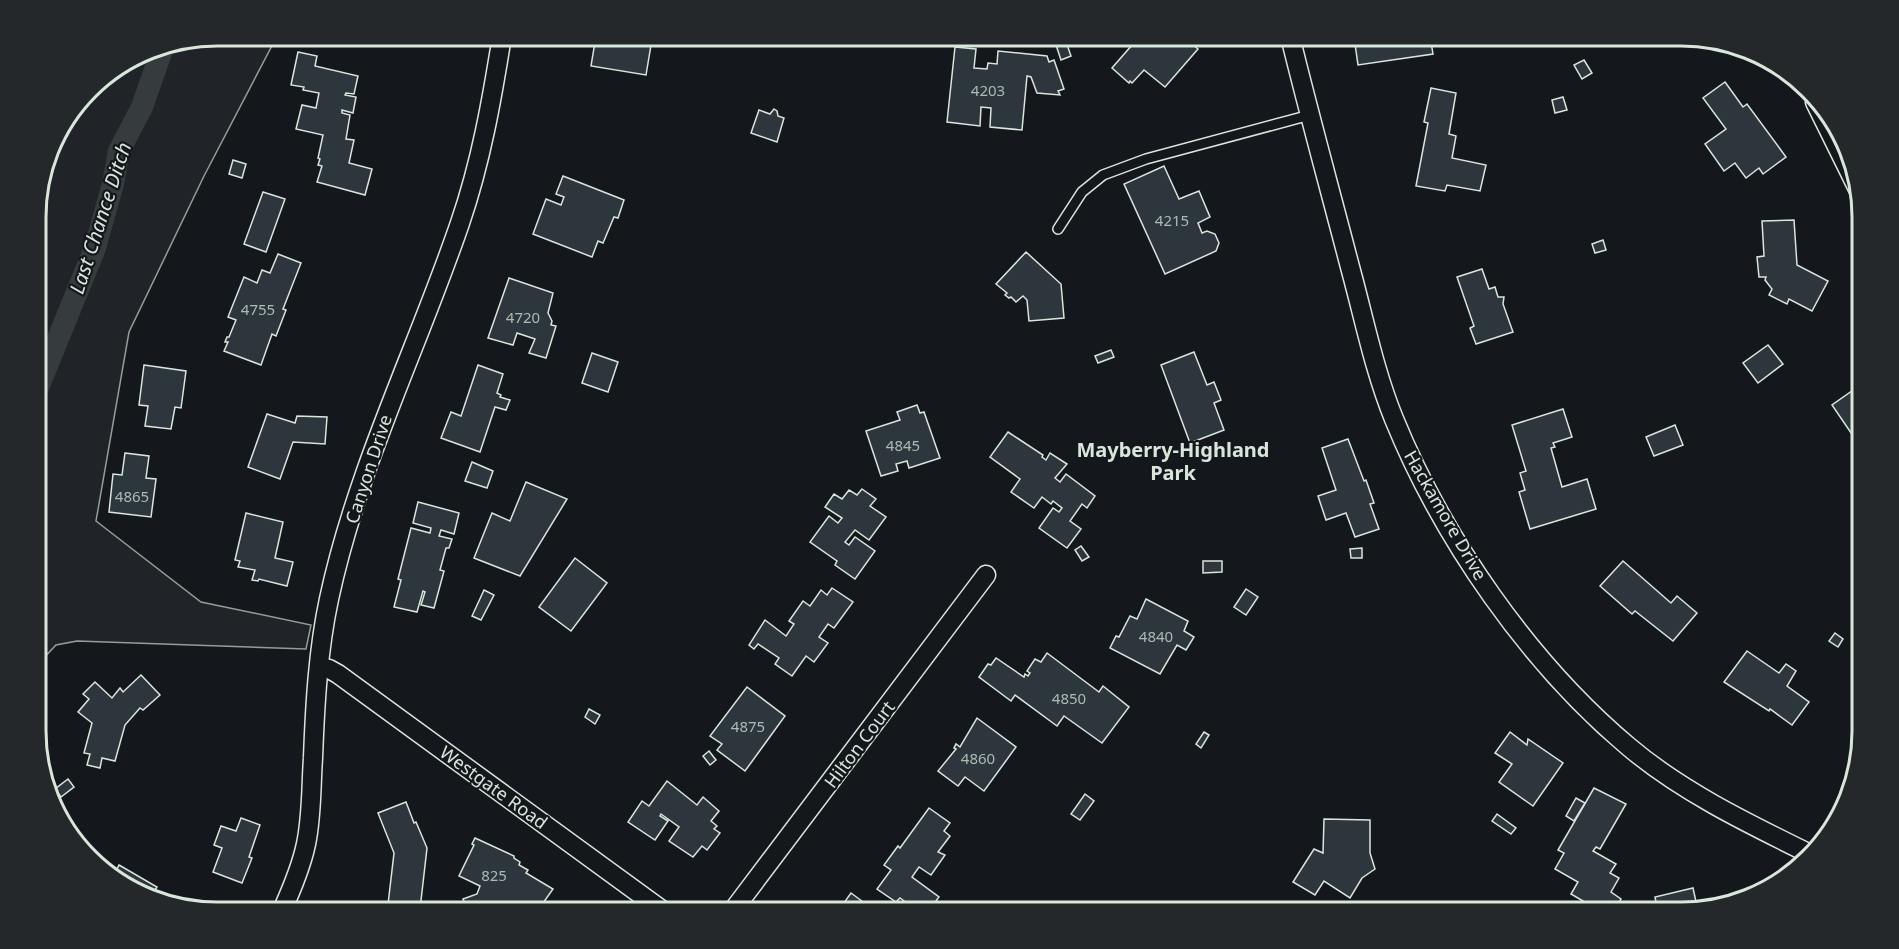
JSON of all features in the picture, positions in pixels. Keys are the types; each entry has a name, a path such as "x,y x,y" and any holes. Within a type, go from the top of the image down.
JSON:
{"street":[{"name":"Hackamore Drive","path":"1293,46 1382,388 1434,500 1462,549 1493,597 1556,677 1592,715 1631,748 1690,789 1803,851"},
{"name":"Canyon Drive","path":"286,902 306,844 320,667 329,600 362,482 392,396 445,266 472,182 490,113 500,47"},
{"name":"Hilton Court","path":"739,902 986,574"},
{"name":"Westgate Road","path":"320,667 338,674 651,902"}],"lane":[{"path":"1058,229 1082,192 1103,175 1146,159 1310,115"}],"shaded area":[{"path":"207,47 271,47 204,176 129,332 96,521 201,602 311,625 306,649 77,641 56,645 46,655 47,207 51,177 60,152 75,123 97,97 132,69 184,50"}],"building":[{"path":"1056,46 1068,46 1071,56 1061,60"},
{"path":"1131,46 1195,46 1198,49 1165,87 1144,70 1132,83 1130,81 1129,83 1112,68"},
{"path":"1355,46 1432,46 1433,54 1358,65"},
{"path":"594,47 651,47 646,75 591,66"},
{"path":"955,47 976,49 974,68 987,69 988,63 997,64 998,51 1047,56 1049,62 1054,60 1064,89 1058,91 1060,95 1037,93 1031,77 1027,76 1022,130 990,127 991,108 981,107 980,126 947,122"},
{"path":"298,52 317,56 315,66 358,76 354,94 346,93 345,95 356,97 353,113 342,110 342,113 350,115 346,139 354,140 349,163 372,169 365,195 317,182 322,166 318,165 320,159 318,158 323,135 296,129 302,105 316,108 319,93 291,85"},
{"path":"1584,60 1592,73 1582,79 1574,65"},
{"path":"1725,82 1743,107 1747,104 1786,157 1763,174 1759,168 1746,178 1735,163 1724,171 1705,144 1726,129 1703,98"},
{"path":"1431,88 1456,93 1449,134 1456,136 1452,158 1486,165 1480,191 1447,185 1445,191 1416,186 1428,123 1424,122"},
{"path":"1563,97 1567,110 1555,113 1552,100"},
{"path":"774,109 778,116 784,118 777,142 751,133 759,110 770,114"},
{"path":"233,160 246,164 242,178 229,174"},
{"path":"1164,166 1179,199 1199,191 1210,217 1198,223 1202,233 1207,231 1215,234 1219,243 1216,251 1165,274 1124,184"},
{"path":"563,176 624,200 618,218 614,217 603,243 598,241 592,257 533,234 546,199 561,205 564,197 556,194"},
{"path":"263,192 285,199 266,252 244,244"},
{"path":"1794,220 1797,265 1828,281 1812,311 1789,299 1787,304 1769,295 1772,289 1765,280 1766,277 1759,277 1757,257 1764,256 1762,221"},
{"path":"1603,240 1606,250 1595,253 1592,244"},
{"path":"1026,252 1061,284 1064,318 1029,321 1027,300 1023,296 1016,302 1005,295 1007,293 996,284"},
{"path":"278,254 301,263 283,309 286,310 276,336 272,334 261,365 224,351 228,342 225,342 236,320 228,317 244,277 257,283 262,270 270,273"},
{"path":"1482,269 1489,289 1495,287 1498,297 1504,297 1503,304 1513,332 1476,344 1470,328 1474,326 1457,277"},
{"path":"509,278 553,293 548,313 552,321 551,325 556,326 546,358 529,353 535,339 517,333 513,345 488,338"},
{"path":"1768,345 1783,364 1758,383 1743,363"},
{"path":"1111,350 1114,357 1098,363 1095,356"},
{"path":"1194,352 1207,385 1214,382 1221,400 1214,403 1224,430 1190,443 1161,365"},
{"path":"592,353 618,362 608,392 582,383"},
{"path":"144,365 186,371 181,408 175,407 171,429 145,426 148,406 139,405"},
{"path":"478,365 503,374 497,393 501,395 500,397 510,400 506,410 495,407 480,452 441,438 451,412 461,416"},
{"path":"1852,391 1852,434 1832,405"},
{"path":"917,405 920,413 924,412 940,458 909,468 907,461 896,464 898,471 881,476 866,431 900,420 897,412"},
{"path":"1563,409 1572,437 1553,443 1555,447 1551,448 1562,487 1587,479 1596,509 1530,529 1519,492 1525,490 1520,473 1526,471 1512,425"},
{"path":"267,414 295,423 297,416 327,417 325,444 293,442 280,479 248,467"},
{"path":"1675,425 1683,445 1654,456 1646,437"},
{"path":"1008,432 1043,455 1042,457 1046,460 1050,453 1067,464 1055,478 1060,482 1066,474 1095,496 1087,508 1082,504 1070,521 1081,529 1067,548 1039,528 1053,508 1059,512 1062,508 1042,497 1034,508 1011,492 1020,479 990,457"},
{"path":"1348,439 1374,503 1370,504 1379,529 1355,537 1346,513 1326,520 1318,496 1336,490 1322,448"},
{"path":"125,453 149,456 146,478 156,479 151,517 109,512 113,474 122,475"},
{"path":"472,462 493,471 487,488 465,481"},
{"path":"526,482 567,499 520,576 474,558 492,513 510,521"},
{"path":"862,489 876,499 870,506 886,517 869,540 855,530 845,542 849,545 855,537 875,551 855,579 835,565 837,561 810,542 829,516 838,523 842,518 825,507 834,494 842,499 849,490 857,495"},
{"path":"418,502 459,513 454,534 441,530 439,536 452,539 449,548 446,548 440,570 444,571 434,608 421,605 425,592 423,591 417,612 394,607 401,580 398,579 411,528 430,533 431,528 413,523"},
{"path":"246,513 283,522 275,558 293,562 287,586 259,579 258,581 252,580 255,570 238,567 240,561 235,560"},
{"path":"1081,546 1089,557 1082,561 1075,550"},
{"path":"1362,548 1362,558 1351,558 1350,549"},
{"path":"575,558 607,583 571,631 539,607"},
{"path":"1203,561 1222,561 1222,572 1203,573"},
{"path":"1623,561 1671,603 1677,596 1697,613 1673,641 1635,611 1632,614 1600,586"},
{"path":"832,588 853,602 834,628 828,624 819,637 828,643 814,662 806,656 792,676 775,664 779,658 758,644 754,649 749,645 765,620 786,636 794,624 789,621 803,601 810,606 821,590 827,595"},
{"path":"1246,589 1258,597 1246,615 1234,607"},
{"path":"484,590 494,595 481,620 472,616"},
{"path":"1146,599 1188,621 1184,631 1194,637 1186,650 1177,645 1160,674 1110,648 1116,636 1119,637 1130,616 1137,619"},
{"path":"1835,633 1843,639 1838,647 1829,641"},
{"path":"1747,651 1779,673 1786,664 1796,671 1787,686 1809,702 1792,725 1724,682"},
{"path":"1047,653 1099,692 1103,686 1129,707 1102,743 1064,716 1057,726 1015,695 1011,701 979,677 988,664 991,665 996,658 1024,677 1025,674 1028,676 1030,673 1027,671 1035,659 1041,662"},
{"path":"141,675 160,695 143,710 140,708 125,725 115,761 102,758 100,768 87,765 90,754 84,753 92,723 78,712 89,699 83,694 95,682 112,698 120,688 123,692"},
{"path":"747,687 785,716 745,771 717,750 722,744 710,736"},
{"path":"589,709 600,715 595,724 585,717"},
{"path":"977,718 1016,747 984,791 965,777 958,786 938,771 956,749 954,748 956,744 960,747"},
{"path":"1204,732 1209,735 1201,748 1196,744"},
{"path":"1510,732 1527,745 1528,739 1563,763 1533,806 1499,782 1512,764 1495,753"},
{"path":"709,751 716,760 710,765 703,756"},
{"path":"68,779 74,787 61,797 57,788"},
{"path":"667,781 697,805 703,797 719,811 711,821 717,826 714,829 720,833 707,850 702,846 693,857 669,841 679,827 661,814 660,816 668,821 655,840 628,822 642,801 649,806"},
{"path":"1594,788 1626,804 1600,849 1596,847 1593,851 1616,864 1610,873 1619,878 1611,892 1621,899 1619,902 1582,902 1571,894 1578,882 1555,869 1564,853 1558,850"},
{"path":"1085,794 1094,801 1080,820 1071,814"},
{"path":"1576,798 1585,803 1574,821 1566,816"},
{"path":"406,802 414,823 416,822 427,848 421,902 388,902 394,853 378,813"},
{"path":"929,808 950,823 944,831 950,836 938,852 945,855 931,875 919,867 912,877 939,897 935,902 905,902 900,898 896,902 877,889 891,870 884,865 898,846 900,848"},
{"path":"1497,814 1516,828 1511,834 1492,821"},
{"path":"241,818 260,825 249,857 252,858 242,883 213,872 222,848 214,845 221,826 236,831"},
{"path":"1324,819 1370,820 1370,853 1375,869 1362,878 1350,898 1324,881 1315,895 1293,882 1314,849 1323,853"},
{"path":"475,838 514,856 520,862 519,865 528,870 526,873 553,889 544,902 464,902 463,899 477,894 480,886 459,876 474,845 472,844"},
{"path":"119,865 157,887 155,890 142,885 117,869"},
{"path":"1693,888 1696,901 1656,902 1655,897"},
{"path":"851,893 863,902 845,902"}],"waterway":[{"name":"Last Chance Ditch","path":"47,366 95,248 113,184 119,151 142,107 159,57"}],"district":[{"name":"Mayberry-Highland Park","path":"1173,460"}]}
